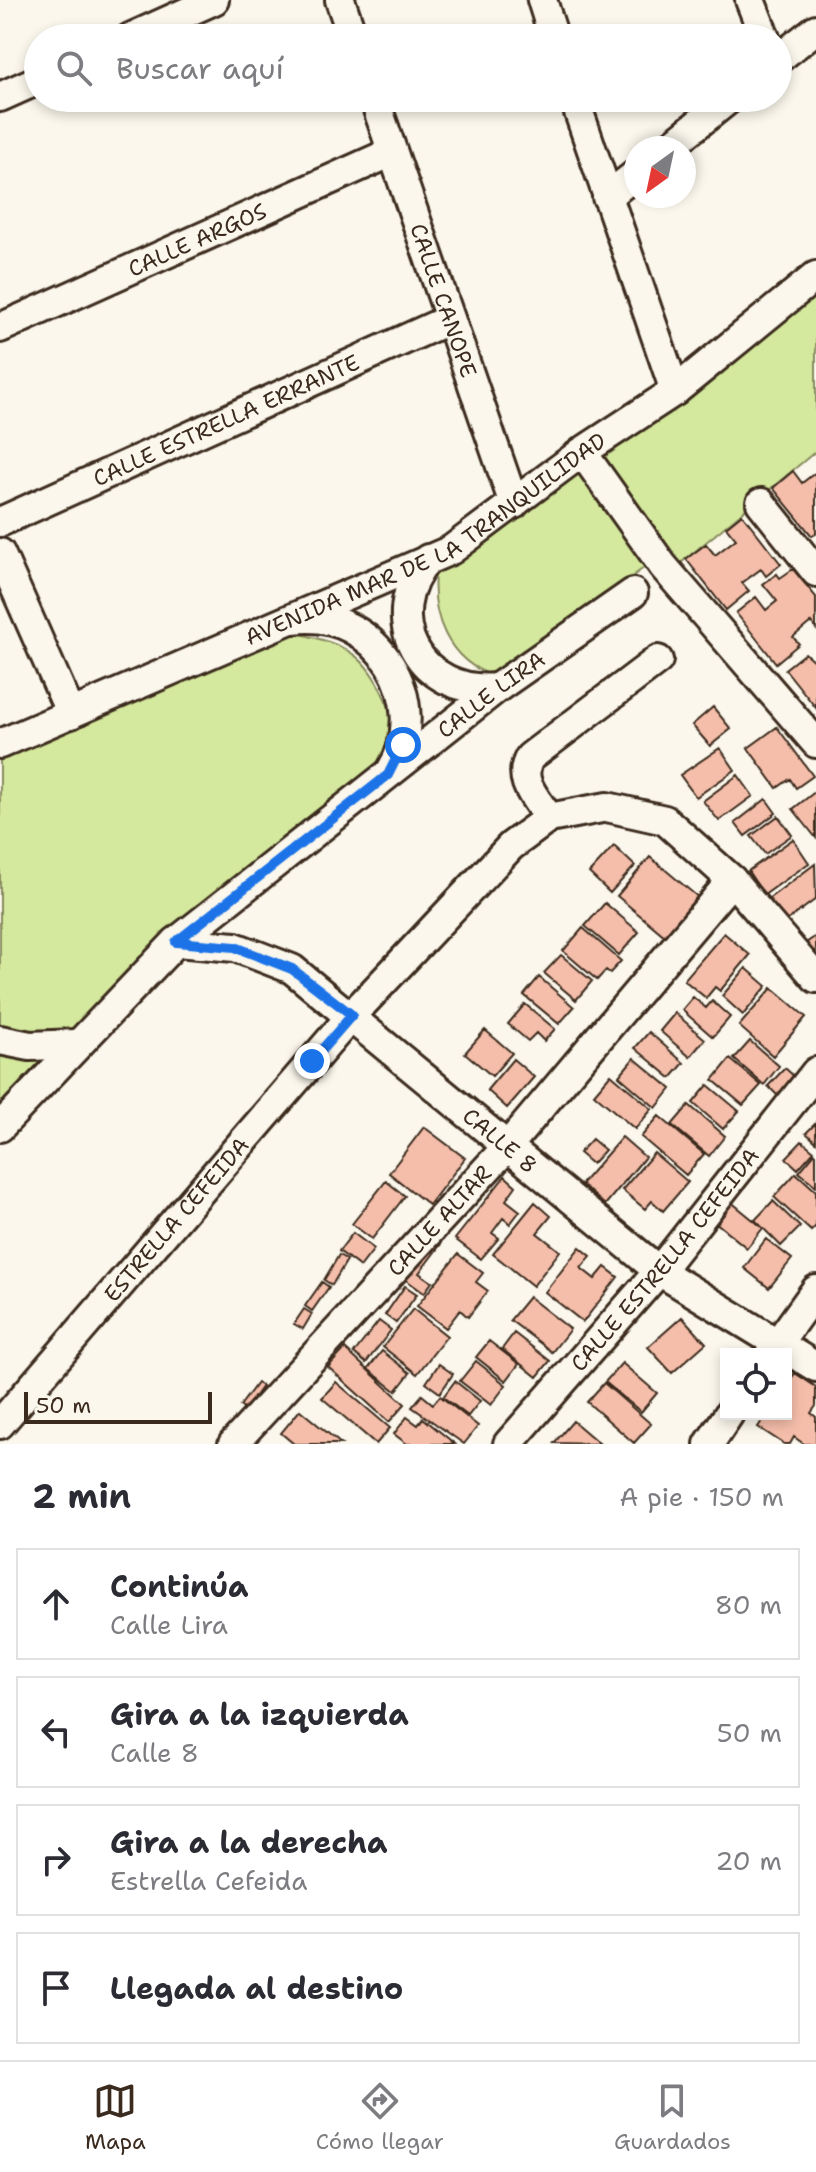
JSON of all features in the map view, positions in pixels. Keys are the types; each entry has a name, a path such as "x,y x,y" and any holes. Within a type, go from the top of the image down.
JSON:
{"street":[{"path":"161,24 214,0"},
{"path":"340,0 348,24"},
{"path":"542,0 550,24"},
{"path":"750,0 759,24"},
{"path":"792,48 816,29"},
{"path":"0,97 24,86"},
{"name":"CALLE CANOPE","path":"379,112 514,504"},
{"path":"579,112 675,391"},
{"path":"683,136 713,112"},
{"name":"CALLE ARGOS","path":"0,328 392,152"},
{"path":"607,197 624,184"},
{"name":"AVENIDA MAR DE LA TRANQUILIDAD","path":"0,744 451,550 582,452 675,391 816,276"},
{"name":"CALLE ESTRELLA ERRANTE","path":"0,522 450,319"},
{"path":"582,452 663,566 816,743"},
{"path":"761,503 816,572"},
{"path":"0,553 71,714"},
{"path":"428,559 417,571 406,600 408,632 413,647 434,673 448,681 464,688 497,688"},
{"name":"CALLE LIRA","path":"0,1127 176,942 497,688 633,593"},
{"path":"284,620 319,618 352,629 379,649 390,663 401,686 406,711 403,745 388,775"},
{"path":"549,818 524,780 523,769 530,757 658,660"},
{"path":"352,1015 511,846 549,818 607,807 665,820 732,880 816,978"},
{"name":"CALLE ALTAR","path":"233,1444 506,1148 732,880"},
{"name":"CALLE 8","path":"176,942 235,947 292,969 352,1015 506,1148 659,1271 774,1348"},
{"name":"ESTRELLA CEFEIDA","path":"0,1424 352,1015"},
{"path":"0,1040 30,1046 76,1044"},
{"name":"CALLE ESTRELLA CEFEIDA","path":"508,1444 659,1271 816,1072"},
{"path":"774,1348 816,1290"},
{"name":"CALLE 8","path":"792,1356 816,1367"},
{"path":"709,1444 725,1420"}],"green space":[{"path":"816,290 816,451 676,567 595,453"},
{"path":"580,464 649,564 497,677 480,670 465,660 445,634 436,601 436,565"},
{"path":"283,630 343,648 367,667 396,724 382,768 83,1029 66,1035 0,1031 0,751"},
{"path":"54,1053 0,1114 0,1055"}],"building":[{"path":"793,471 802,483 816,472 816,534 812,536 773,488"},
{"path":"742,514 781,564 766,576 761,569 742,583 749,591 726,610 686,559 706,544 715,555 736,539 726,527"},
{"path":"793,569 816,597 816,629 811,622 793,637 799,644 776,663 736,613 756,597 766,610 777,601 763,584 777,574 780,578"},
{"path":"805,653 816,663 816,708 785,669"},
{"path":"713,707 731,729 710,746 692,725"},
{"path":"777,727 813,776 796,788 790,779 777,788 748,748"},
{"path":"720,748 735,770 696,797 680,775"},
{"path":"738,775 753,796 719,821 703,801"},
{"path":"816,791 816,838 793,809"},
{"path":"766,799 776,813 745,836 735,823"},
{"path":"778,816 792,835 765,854 751,836"},
{"path":"793,839 809,863 764,895 748,871"},
{"path":"614,846 635,866 610,893 589,873"},
{"path":"650,857 699,898 666,937 617,896"},
{"path":"815,864 816,899 785,922 768,899"},
{"path":"605,903 639,932 619,955 585,926"},
{"path":"583,928 621,961 610,973 606,970 597,980 563,951"},
{"path":"724,933 750,955 720,991 715,987 706,998 684,980"},
{"path":"816,936 816,956 806,943"},
{"path":"561,955 592,981 576,1000 544,973"},
{"path":"746,968 767,986 743,1015 722,996"},
{"path":"539,977 574,1007 559,1024 524,995"},
{"path":"772,988 806,1017 773,1056 739,1026"},
{"path":"693,997 706,1008 712,1001 730,1017 713,1037 682,1010"},
{"path":"525,1004 555,1029 544,1041 536,1033 528,1041 508,1024"},
{"path":"675,1013 705,1039 690,1057 660,1031"},
{"path":"485,1030 512,1053 492,1076 465,1053"},
{"path":"649,1032 684,1063 671,1078 635,1048"},
{"path":"750,1041 779,1066 764,1085 734,1059"},
{"path":"634,1058 671,1089 656,1108 619,1076"},
{"path":"513,1059 534,1077 507,1108 487,1090"},
{"path":"730,1059 761,1085 743,1105 713,1080"},
{"path":"785,1068 796,1078 779,1097 768,1086"},
{"path":"611,1074 652,1109 635,1129 594,1094"},
{"path":"708,1085 739,1111 723,1129 693,1103"},
{"path":"689,1105 725,1136 709,1156 672,1125"},
{"path":"659,1116 704,1154 686,1175 641,1137"},
{"path":"816,1123 816,1142 806,1133"},
{"path":"424,1127 465,1158 429,1205 389,1173"},
{"path":"622,1137 645,1157 605,1205 581,1184"},
{"path":"592,1139 605,1150 592,1164 579,1153"},
{"path":"802,1141 814,1151 798,1169 786,1158"},
{"path":"654,1153 688,1182 663,1211 652,1201 645,1209 622,1190"},
{"path":"816,1154 816,1186 799,1172"},
{"path":"796,1173 816,1191 816,1226 811,1231 774,1197"},
{"path":"505,1176 516,1186 506,1200 520,1211 510,1224 503,1218 492,1233 499,1238 481,1259 455,1239"},
{"path":"386,1181 405,1196 372,1239 352,1224"},
{"path":"730,1201 763,1228 747,1248 714,1221"},
{"path":"773,1201 800,1227 781,1246 755,1220"},
{"path":"535,1202 551,1216 537,1233 560,1251 533,1286 493,1254"},
{"path":"353,1233 374,1249 360,1267 339,1251"},
{"path":"432,1237 441,1244 419,1273 432,1282 424,1293 402,1277"},
{"path":"766,1239 792,1259 769,1288 744,1268"},
{"path":"580,1247 591,1256 581,1268 595,1279 605,1267 618,1277 583,1322 545,1292"},
{"path":"458,1254 483,1273 476,1282 488,1291 468,1317 460,1310 446,1328 417,1306"},
{"path":"339,1255 347,1260 332,1285 324,1280"},
{"path":"322,1282 329,1287 312,1311 305,1306"},
{"path":"405,1286 417,1294 396,1323 385,1315"},
{"path":"529,1297 570,1329 552,1352 510,1320"},
{"path":"304,1309 312,1314 303,1329 294,1324"},
{"path":"413,1309 447,1336 417,1374 383,1347"},
{"path":"682,1317 706,1343 672,1373 648,1347"},
{"path":"379,1321 391,1330 366,1363 354,1353"},
{"path":"514,1333 550,1361 537,1377 502,1349"},
{"path":"489,1341 519,1364 506,1381 476,1357"},
{"path":"345,1349 405,1404 389,1422 328,1367"},
{"path":"382,1351 410,1373 396,1391 368,1369"},
{"path":"476,1361 506,1385 491,1405 460,1381"},
{"path":"622,1363 657,1393 641,1412 605,1382"},
{"path":"439,1364 453,1374 440,1393 426,1383"},
{"path":"795,1373 816,1387 816,1406 811,1413 816,1417 816,1444 804,1444 794,1437 790,1444 784,1444 758,1427 763,1420 792,1420 792,1377"},
{"path":"455,1381 480,1401 468,1416 443,1397"},
{"path":"336,1382 390,1428 376,1444 322,1398"},
{"path":"257,1383 262,1386 245,1410 240,1406"},
{"path":"604,1383 651,1424 634,1443 587,1402"},
{"path":"422,1395 433,1404 440,1396 478,1426 464,1444 412,1407"},
{"path":"300,1410 341,1444 294,1444 281,1433"},
{"path":"407,1417 418,1425 423,1418 455,1444 407,1444 394,1434"},
{"path":"573,1421 600,1444 554,1443"}],"route":[{"path":"312,1061 352,1015 292,969 235,947 176,942 388,775 403,745"}]}
